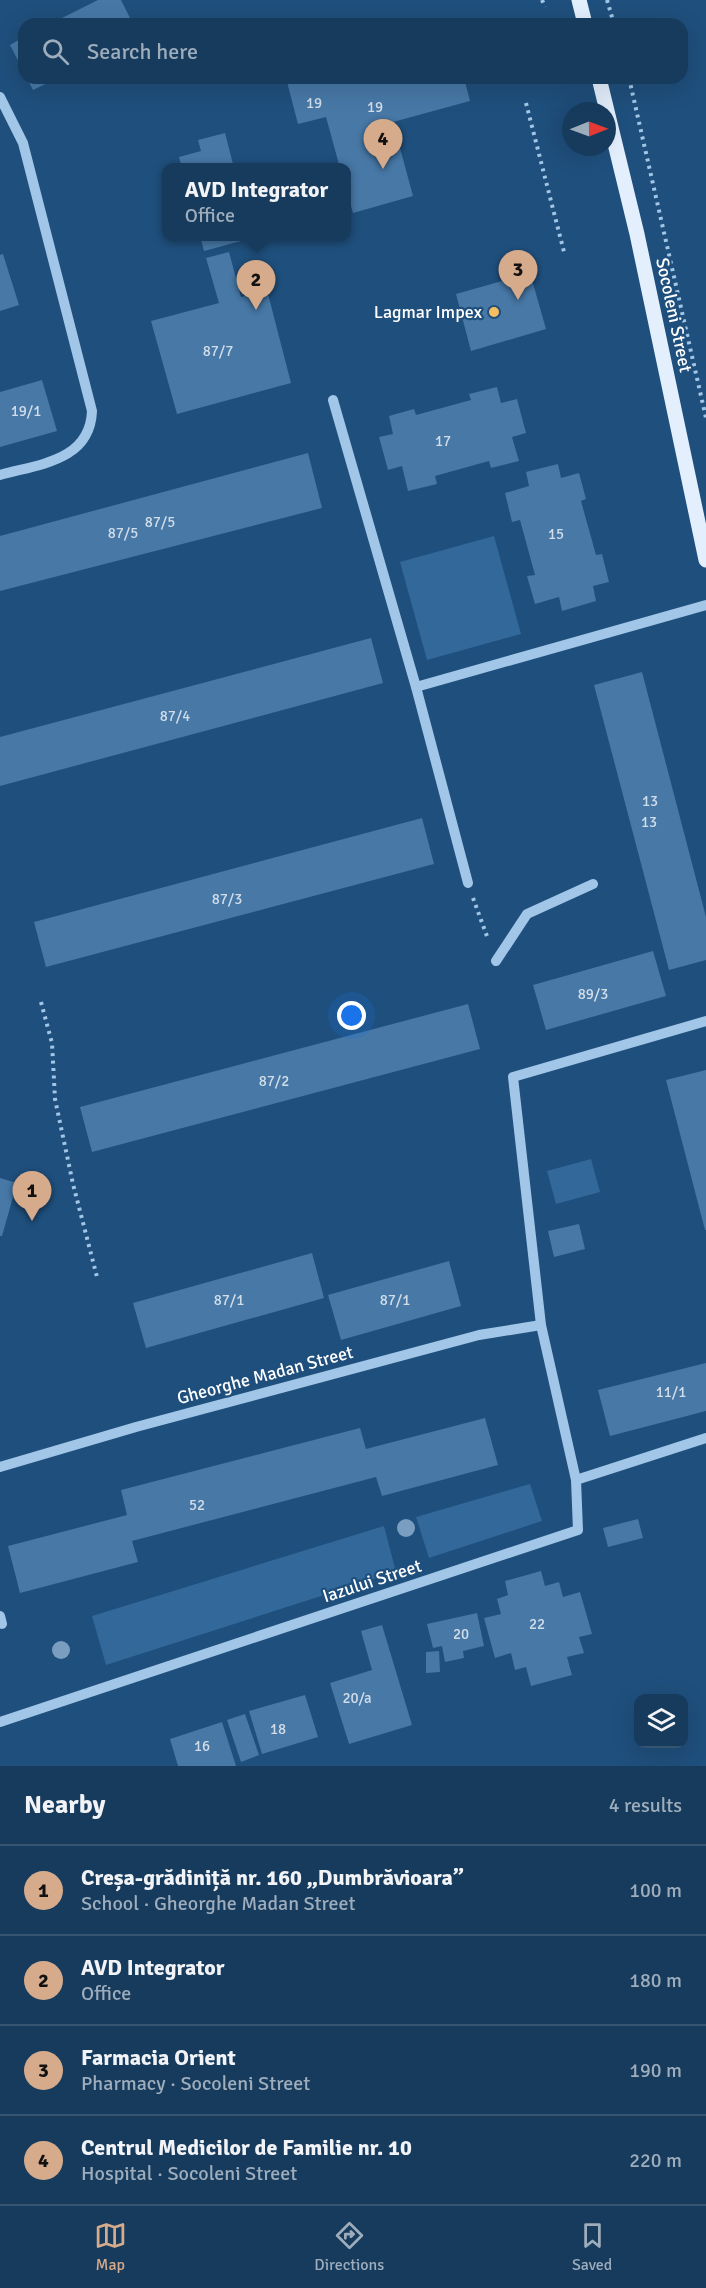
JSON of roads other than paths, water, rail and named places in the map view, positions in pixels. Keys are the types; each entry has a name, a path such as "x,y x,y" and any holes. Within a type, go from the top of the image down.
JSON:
{"main road":[{"path":"579,0 584,18"},
{"name":"Socoleni Street","path":"600,84 638,234 706,560"}],"street":[{"path":"0,98 23,143 92,411 90,425 79,447 53,460 0,475"},
{"path":"333,400 416,687 468,883"},
{"path":"416,687 706,605"},
{"path":"496,961 527,914 593,884"},
{"path":"706,1021 513,1077 541,1325 576,1480 706,1438"},
{"name":"Gheorghe Madan Street","path":"0,1467 136,1427 479,1335 541,1325"},
{"name":"Iazului Street","path":"0,1722 578,1530 576,1480"}],"place":[{"name":"Centrul Medicilor de Familie nr. 10","path":"383,169"},
{"name":"Farmacia Orient","path":"518,300"},
{"name":"AVD Integrator","path":"256,310"},
{"name":"Lagmar Impex","path":"494,312"},
{"name":"Creșa-grădiniță nr. 160 „Dumbrăvioara”","path":"32,1221"}]}
